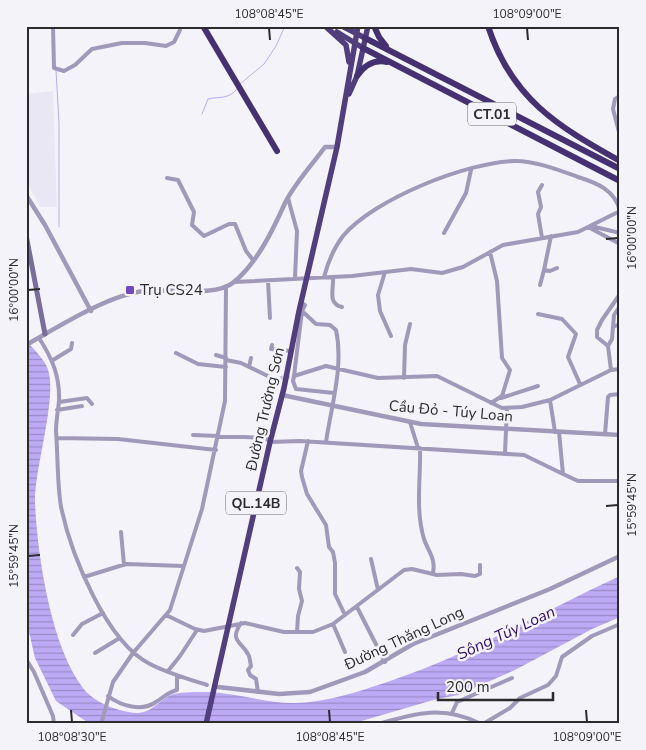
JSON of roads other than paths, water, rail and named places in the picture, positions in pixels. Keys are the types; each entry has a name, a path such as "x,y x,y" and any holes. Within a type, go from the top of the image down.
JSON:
{"highway":[{"path":"203,26 276,150"},
{"path":"326,26 363,48"},
{"path":"326,26 346,45 349,54 349,74"},
{"path":"342,26 365,38"},
{"name":"Đường Trường Sơn","path":"206,724 217,684 226,634 288,371 306,278 337,147 358,26"},
{"name":"Đường Trường Sơn","path":"346,99 357,76 368,26"},
{"path":"374,26 383,44 413,62"},
{"path":"488,26 500,57 510,74 533,104 562,128 620,161"},
{"name":"CT.01","path":"365,38 620,169"},
{"name":"CT.01","path":"363,48 620,181"},
{"path":"357,76 362,69 378,61 408,71"}],"main road":[{"path":"26,235 45,334"}],"street":[{"path":"53,26 54,68 64,71 75,65 92,49 122,43 166,46 174,42 180,30"},
{"path":"620,96 615,99 613,109 620,140"},
{"path":"26,345 116,298 143,291 204,290 226,287 234,282 253,260 288,198 326,147 337,147"},
{"path":"234,282 333,277 411,269 442,273 456,270 503,245 565,235 590,226 620,211 614,197 601,186 553,168 515,161 471,170 437,180 401,195 364,217 338,242 331,255 324,277"},
{"path":"444,233 466,192 471,170"},
{"path":"167,178 178,180 183,186 194,212 192,223 194,228 204,236 229,224 235,224 246,251 253,260"},
{"path":"542,185 538,192 541,207 538,214 542,238"},
{"path":"26,196 45,225 91,311"},
{"path":"288,198 297,231 295,278"},
{"path":"590,226 620,232"},
{"path":"590,226 620,244"},
{"path":"540,285 551,236"},
{"path":"490,252 496,281 502,358 510,370 502,396 499,399"},
{"path":"544,270 550,271 557,268"},
{"path":"385,272 378,295 380,312 391,336"},
{"path":"333,277 332,300 335,305 342,307"},
{"path":"268,281 270,318"},
{"path":"101,724 113,682 133,653 166,615 174,602 183,566 202,509 225,401 226,287"},
{"path":"608,346 597,338 597,330 620,294"},
{"path":"301,302 305,303 302,311 302,328 293,381 296,390 334,393"},
{"path":"612,370 608,346 612,339 614,315 620,306"},
{"path":"302,311 316,324 330,326 336,330 337,367 326,442"},
{"path":"538,314 564,320 576,334 568,357 580,384"},
{"path":"404,378 405,345 410,324"},
{"path":"612,327 620,324"},
{"path":"38,338 53,360 57,376 59,402 57,410 57,438 61,506 84,578 118,639 133,653 150,664 207,685"},
{"path":"53,360 71,349 72,343"},
{"path":"272,345 271,349 292,351"},
{"path":"176,353 198,364 226,367"},
{"path":"216,355 249,367 274,379"},
{"path":"249,367 251,358"},
{"path":"294,376 321,367 337,367 378,378 437,376 492,403 507,408 522,407 550,400 580,384 612,370 620,369"},
{"path":"492,403 538,386"},
{"path":"605,434 608,397 620,394"},
{"name":"Cầu Đỏ - Túy Loan","path":"282,395 410,422 620,435"},
{"path":"59,402 87,398 92,404"},
{"path":"550,400 563,474"},
{"path":"57,410 82,406"},
{"path":"505,453 507,408"},
{"path":"410,422 419,448 421,477 418,503 424,536 433,561 433,572"},
{"path":"192,435 267,438 270,442 280,440 308,441 524,455 578,480 620,481"},
{"path":"57,438 118,439 216,450"},
{"path":"308,441 301,471 302,478 307,494 326,525 329,547 333,552 335,563 335,594 345,615"},
{"path":"121,532 124,565"},
{"name":"Đường Thăng Long","path":"217,684 279,694 310,692 366,672 413,644 550,589 620,556"},
{"path":"371,559 378,590"},
{"path":"84,578 124,565 183,566"},
{"path":"166,615 197,630 215,630 241,623 297,632 313,632 333,624 404,570 412,569 433,572 437,575 461,574 475,576 480,574 480,565"},
{"path":"297,568 300,572 299,589 302,601 298,616 297,632"},
{"path":"357,607 385,662"},
{"path":"73,635 82,624 103,612"},
{"path":"241,623 236,635 237,642 249,655 251,666 248,670 250,675 256,679 258,692"},
{"path":"333,624 345,652"},
{"path":"378,724 428,711 452,714 482,724 510,708 520,698 548,685 556,676 560,658 590,637 620,624"},
{"path":"607,630 620,628"},
{"path":"168,671 197,630"},
{"path":"95,653 118,639"},
{"path":"26,660 34,672 53,716 54,724"},
{"path":"107,698 128,705 148,706 168,693 177,690 177,675"},
{"path":"452,714 457,702 512,678"},
{"path":"80,724 87,724"}],"water":[{"name":"Sông Túy Loan","path":"26,341 38,353 47,367 50,379 48,412 35,502 39,547 48,599 62,649 72,670 83,688 107,706 130,712 143,712 148,711 169,696 190,692 220,693 284,703 320,701 341,696 393,680 451,657 620,576 620,617 592,629 515,670 458,695 437,699 358,722 346,724 90,724 56,701 35,658 26,619"}],"waterway":[{"path":"240,84 264,64 276,46 285,26"},
{"path":"56,70 59,124 59,227"},
{"path":"202,114 208,99 230,95 237,89"}],"tunnel":[{"path":"274,379 294,376"}],"place":[{"name":"Trụ CS24","path":"130,290"}]}
